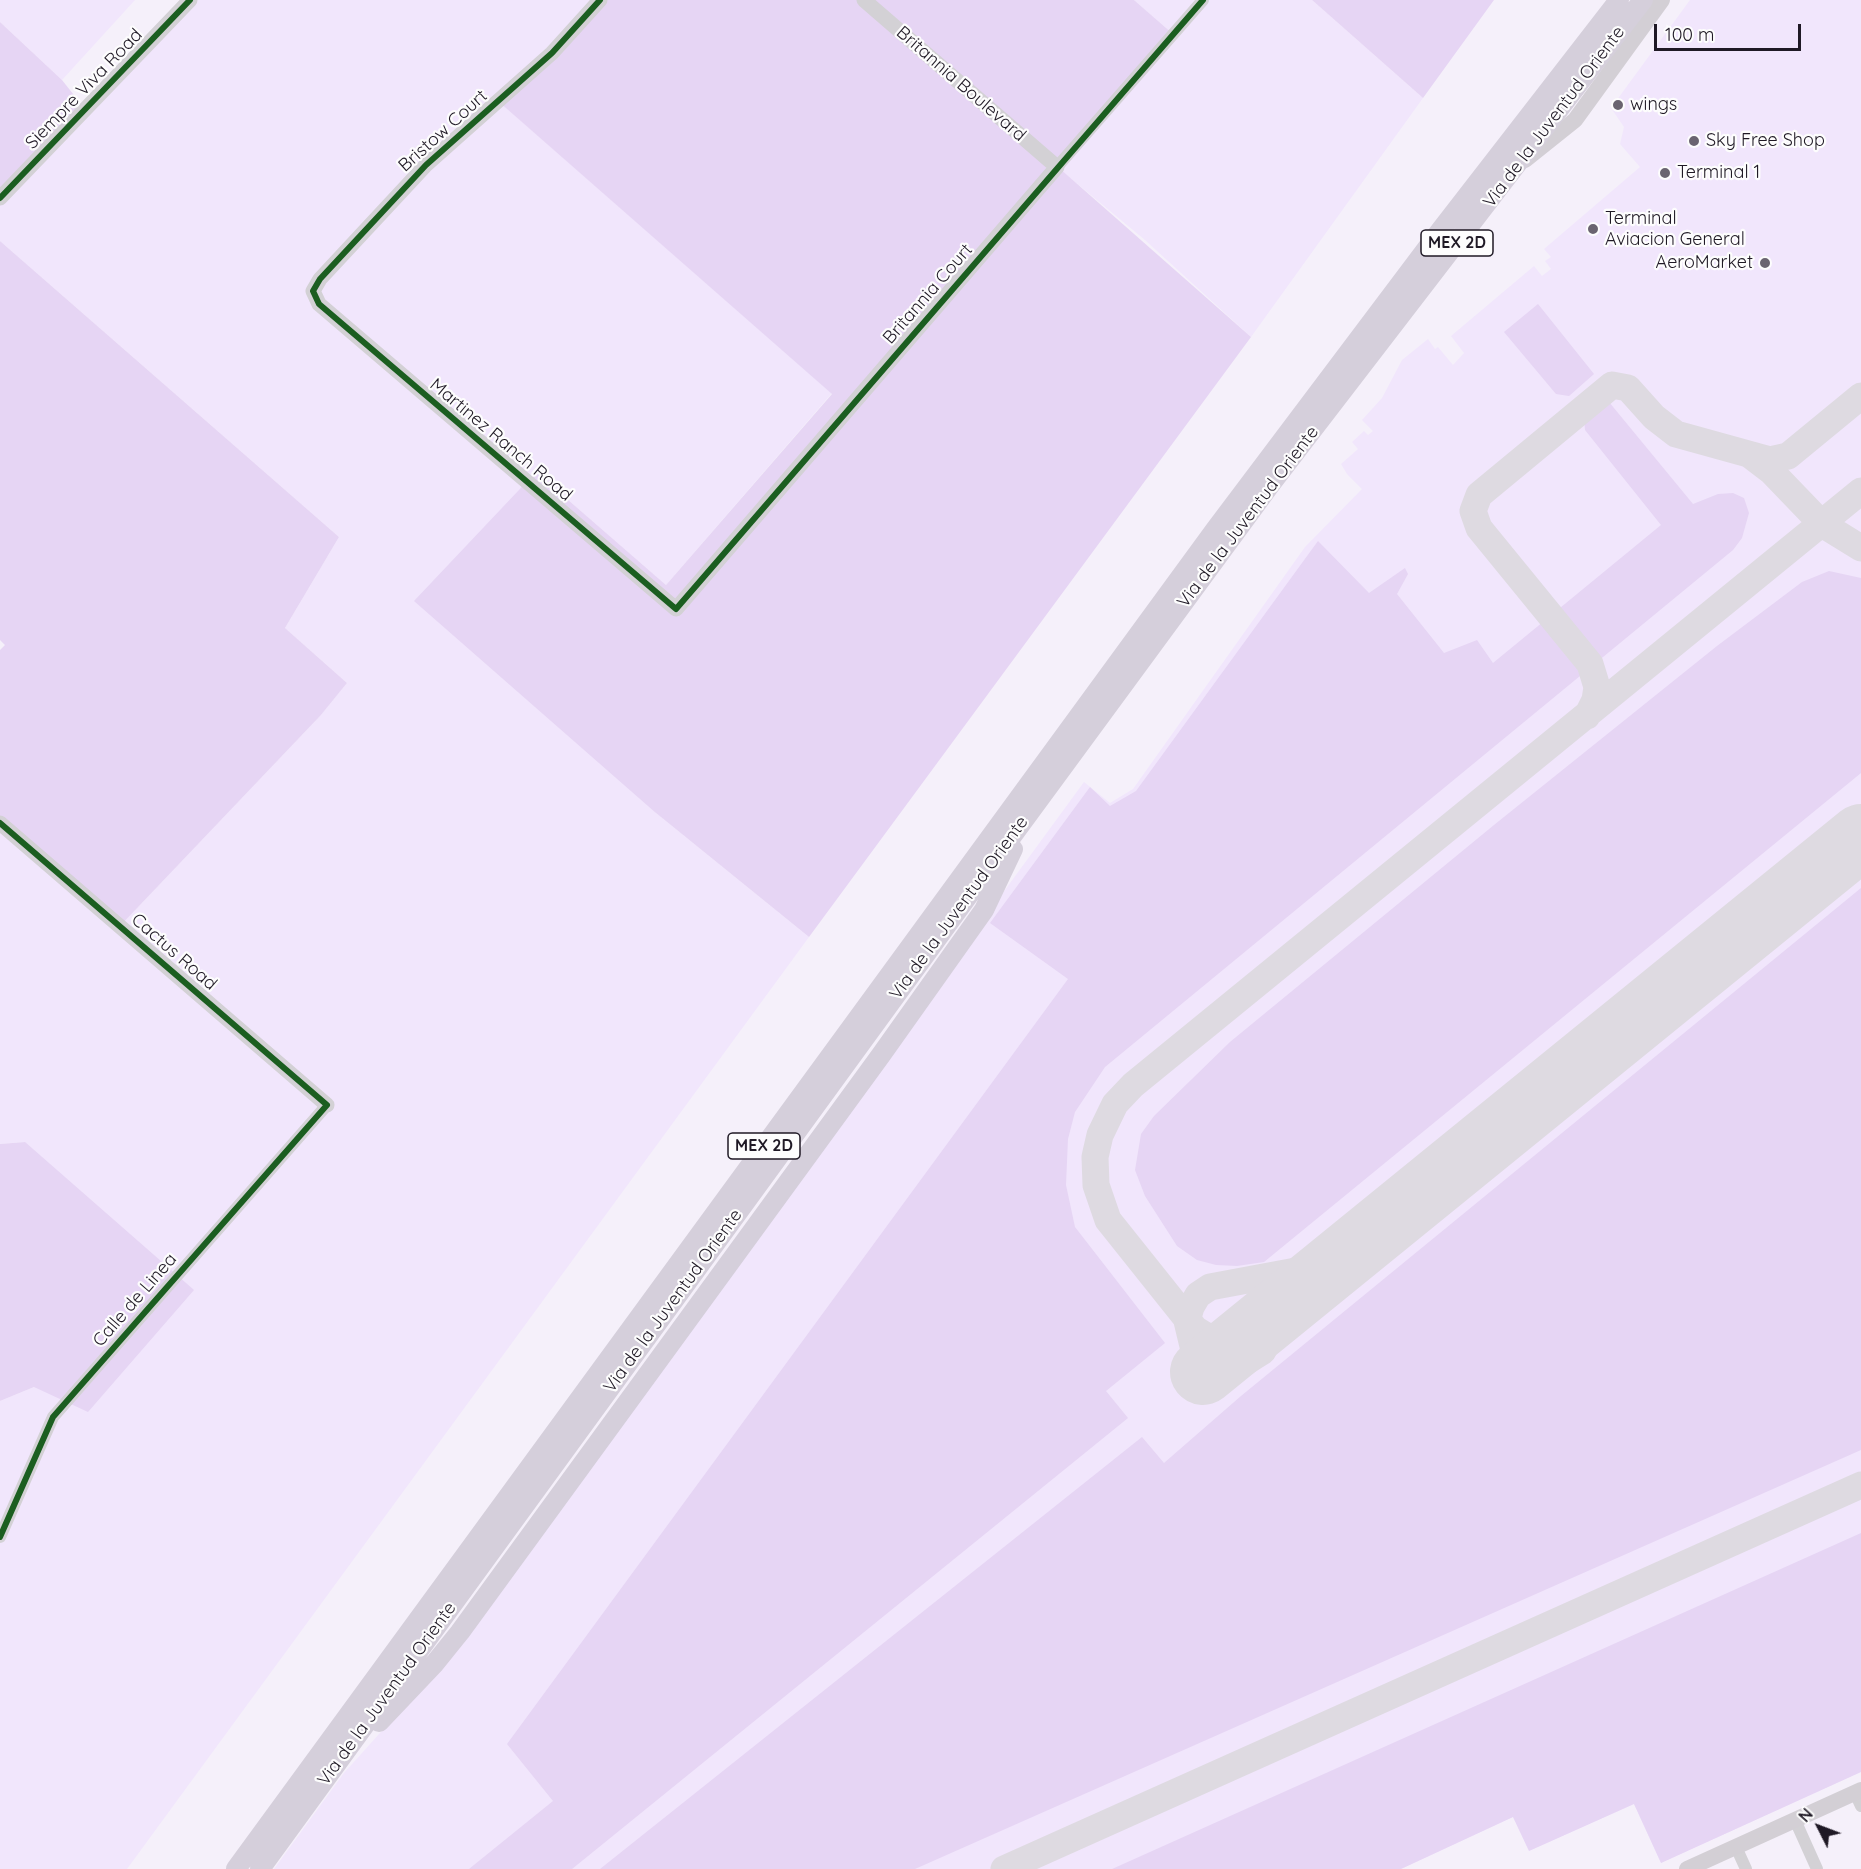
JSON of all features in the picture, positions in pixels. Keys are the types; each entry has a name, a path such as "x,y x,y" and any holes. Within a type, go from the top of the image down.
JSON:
{"highway":[{"name":"Via de la Juventud Oriente","path":"282,1822 327,1776 1034,806 1440,231 1619,0"},
{"name":"Via de la Juventud Oriente","path":"282,1822 974,858 1263,481 1517,166 1643,0"},
{"name":"MEX 2D","path":"237,1869 282,1822"},
{"name":"MEX 2D","path":"260,1869 282,1822"}],"main road":[{"path":"1517,166 1575,120 1662,0"},
{"path":"1687,1869 1795,1820 1859,1796"}],"street":[{"name":"Siempre Viva Road","path":"0,198 190,0"},
{"name":"Bristow Court","path":"313,291 320,279 412,179 552,53 600,0"},
{"name":"Britannia Boulevard","path":"864,0 1058,167"},
{"name":"Britannia Court","path":"676,609 1203,0"},
{"name":"Martinez Ranch Road","path":"313,291 319,304 676,609"},
{"name":"Cactus Road","path":"0,823 327,1105"},
{"name":"Calle de Linea","path":"0,1537 44,1435 57,1413 327,1105"},
{"path":"1795,1820 1817,1869"},
{"path":"1736,1847 1746,1869"}],"shaded area":[{"path":"0,0 135,0 62,80 0,22"},
{"path":"191,0 598,0 499,101 832,393 666,585 536,472 656,813 809,937 127,1869 0,1869 0,1401 34,1387 25,1142 0,1144 0,823 121,925 321,715 347,683 285,628 339,537 0,241 0,198"},
{"path":"598,0 1134,0 1173,34 1058,167 1251,337 809,937 656,813 414,601 536,472 666,585 832,394 498,101"},
{"path":"1134,0 1312,0 1423,98 1251,337 1145,240 1057,167 1173,34"},
{"path":"1312,0 1494,0 1423,98"},
{"path":"1690,0 1861,0 1861,1772 1661,1863 1634,1804 1529,1851 1513,1817 1401,1869 274,1869 344,1773 424,1684 1084,782 1110,803 1133,789 1305,547 1362,489 1347,474 1341,464 1358,449 1352,442 1364,431 1368,435 1373,431 1362,420 1382,398 1402,360 1428,339 1435,349 1438,347 1453,365 1464,353 1451,336 1534,266 1542,276 1551,269 1545,261 1551,257 1544,249 1640,167 1620,144 1624,127 1611,108"},
{"path":"0,22 62,80 85,109 0,198"},
{"path":"0,241 339,537 285,628 347,683 321,715 121,925 0,824 0,650 5,645 0,640"},
{"path":"1538,304 1594,374 1569,396 1556,394 1504,332"},
{"path":"1604,401 1609,402 1693,504 1718,494 1733,493 1744,498 1749,513 1742,538 1733,550 1105,1067 1075,1112 1068,1139 1066,1185 1075,1227 1165,1343 1106,1391 1128,1418 572,1869 469,1869 553,1801 507,1744 1068,979 990,923 1090,787 1110,806 1136,791 1318,541 1369,593 1405,568 1408,574 1397,594 1444,653 1477,640 1493,663 1661,525 1585,430 1584,418"},
{"path":"1829,571 1861,578 1861,773 1264,1262 1237,1266 1216,1265 1197,1260 1177,1246 1145,1196 1135,1170 1141,1134 1154,1116 1230,1042 1494,825 1717,646 1802,582"},
{"path":"1861,888 1861,1450 915,1869 600,1869 1142,1437 1164,1463 1241,1396"},
{"path":"25,1142 194,1290 88,1412 34,1387 0,1401 0,1144"},
{"path":"1861,1533 1861,1772 1661,1863 1634,1804 1529,1851 1513,1817 1401,1869 1112,1869"}],"taxiway":[{"path":"1587,716 1595,700 1597,687 1590,664 1479,528 1473,511 1479,495 1612,385 1628,388 1654,417 1676,434 1770,460 1788,456 1861,396"},
{"path":"1750,455 1771,471 1822,524 1861,548"},
{"path":"1252,1333 1222,1340 1208,1337 1195,1329 1108,1220 1096,1185 1095,1157 1100,1135 1115,1104 1133,1085 1861,491"},
{"path":"1290,1302 1275,1317 1263,1351 1239,1366 1214,1364 1193,1346 1187,1321 1191,1307 1198,1295 1210,1287 1328,1265 1350,1253"},
{"path":"1004,1869 1861,1485"}],"runway":[{"path":"1203,1372 1861,837"}],"cycle path":[{"path":"0,198 190,0"},
{"path":"600,0 552,53 426,165 320,279 313,291 319,304 676,609 1203,0"},
{"path":"0,823 327,1105 53,1417 0,1537"}],"place":[{"name":"wings","path":"1618,105"},
{"name":"Sky Free Shop","path":"1694,141"},
{"name":"Terminal 1","path":"1665,173"},
{"name":"Terminal Aviacion General","path":"1593,229"},
{"name":"AeroMarket","path":"1765,263"}]}
